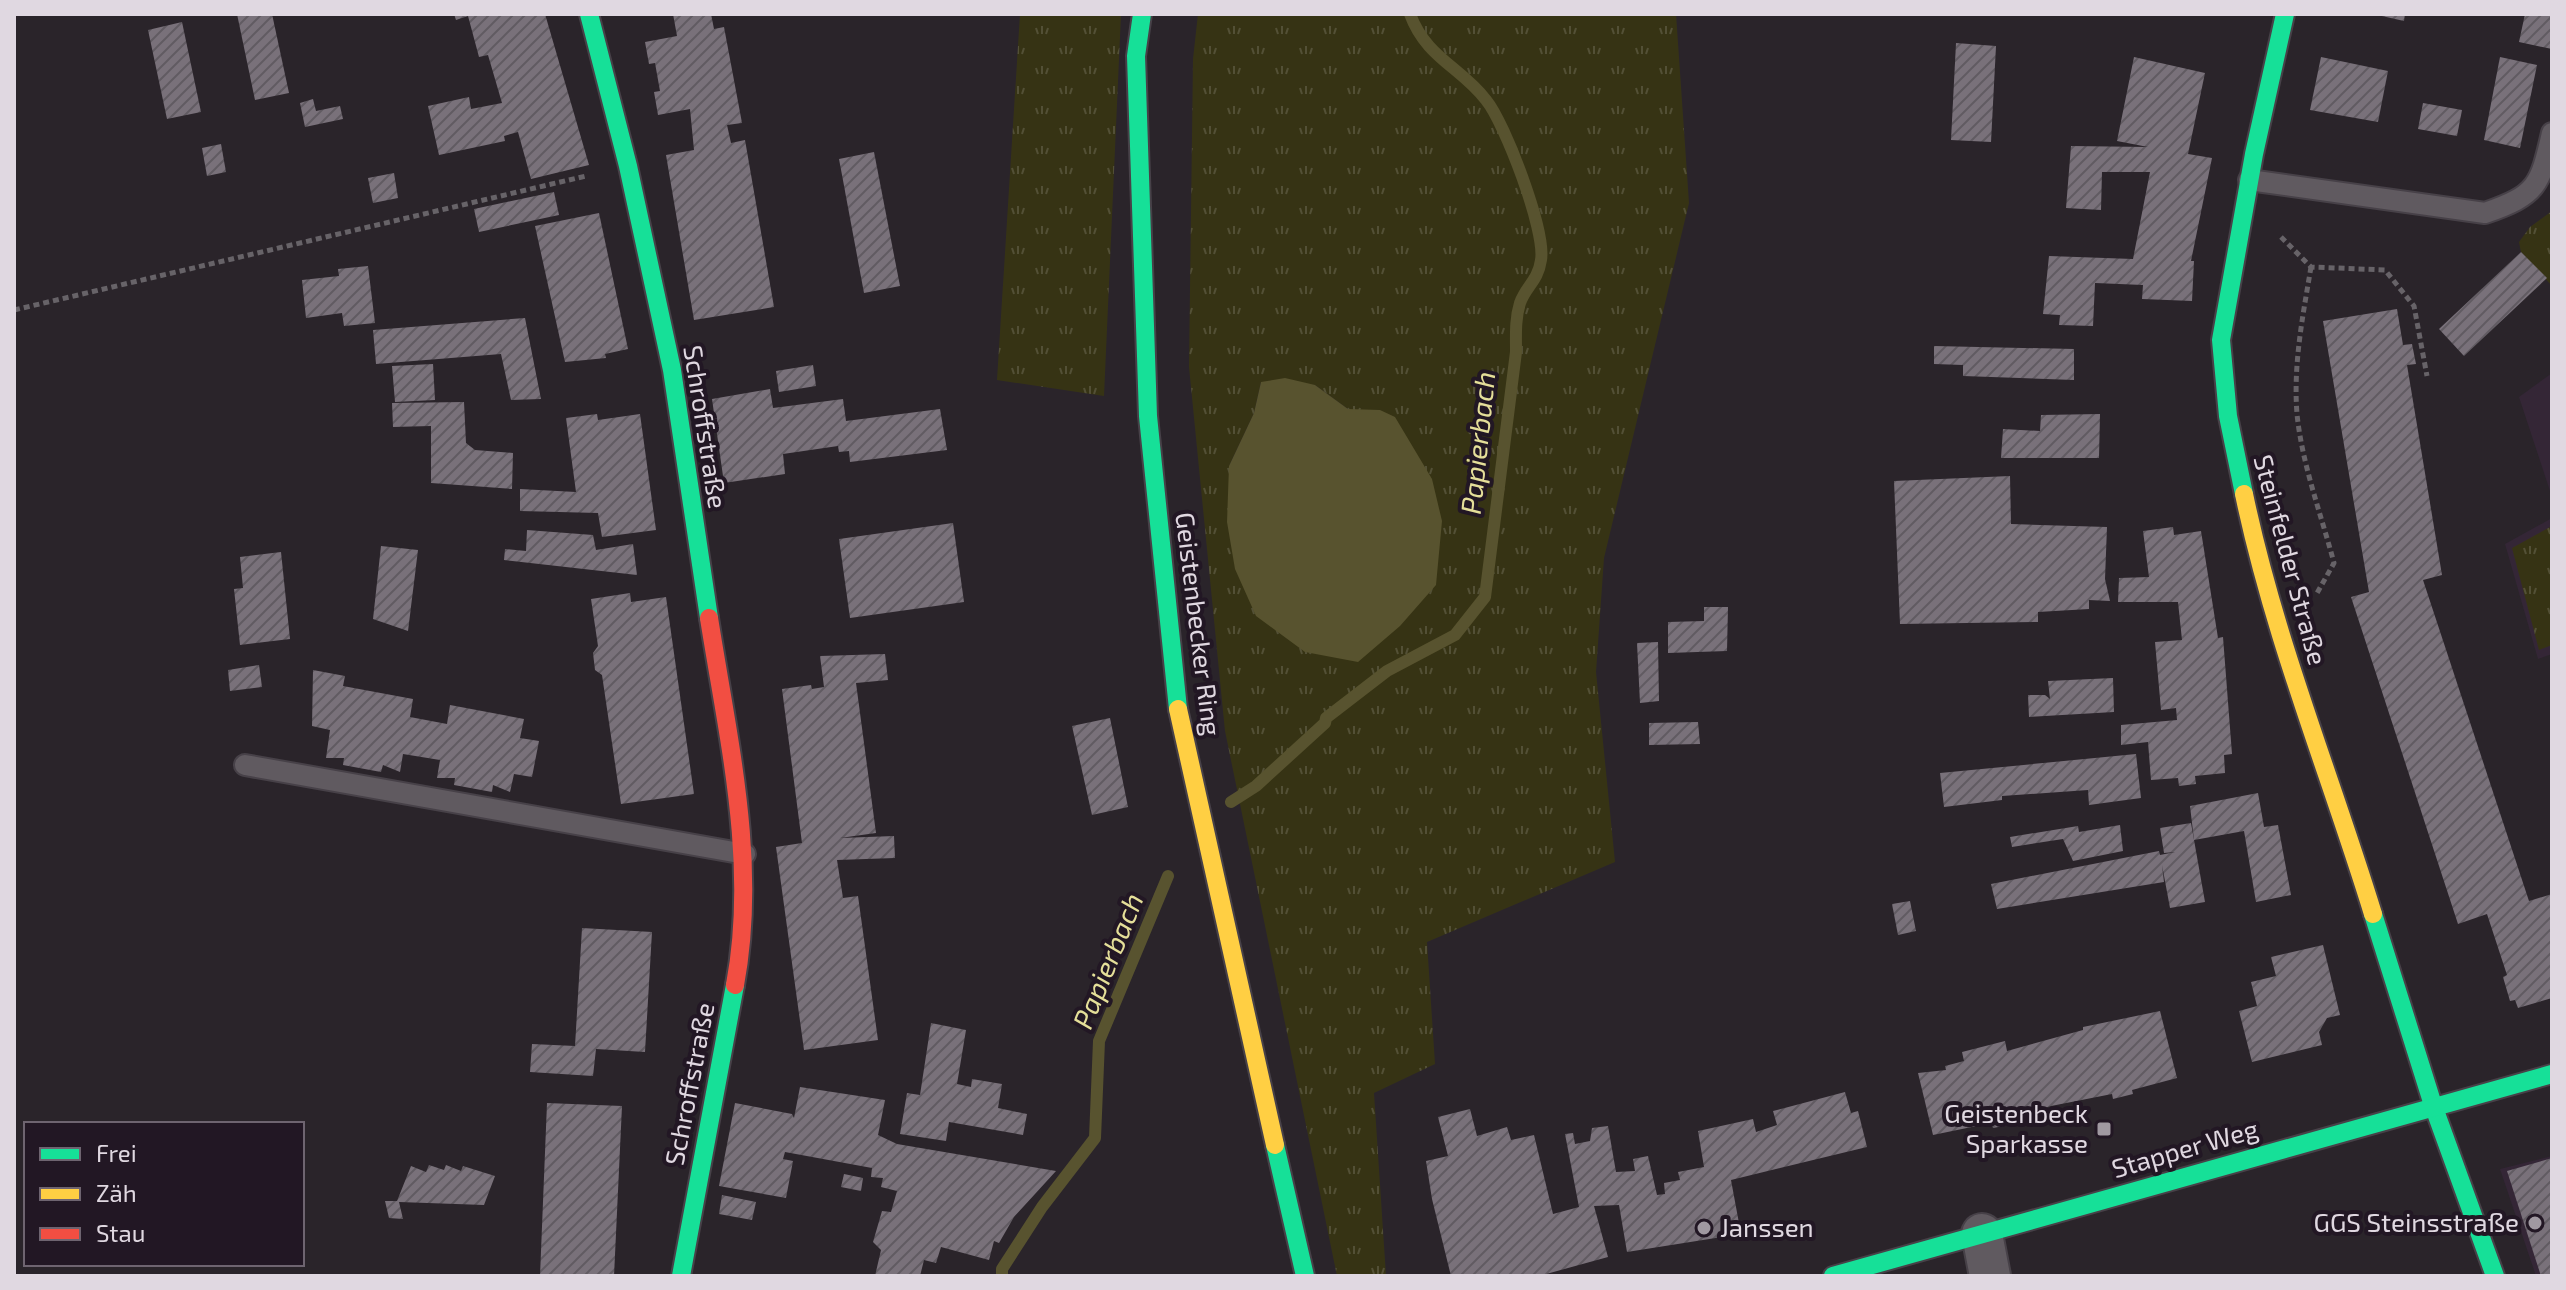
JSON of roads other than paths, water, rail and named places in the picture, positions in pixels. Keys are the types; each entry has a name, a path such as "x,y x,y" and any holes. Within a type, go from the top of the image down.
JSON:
{"street":[{"name":"Schroffstraße","path":"589,14 628,166 672,370 745,854 740,958 681,1276"},
{"name":"Geistenbecker Ring","path":"1142,14 1136,56 1148,416 1174,689 1305,1276"},
{"name":"Steinfelder Straße","path":"2285,14 2249,180 2221,340 2228,416 2244,501 2286,649 2433,1105 2495,1276"},
{"name":"Stapper Weg","path":"1833,1276 2552,1074"},
{"path":"1982,1234 1990,1276"}],"lane":[{"path":"2249,180 2485,213 2517,202 2540,181 2552,133"},
{"path":"245,765 745,854"}],"waterway":[{"name":"Papierbach","path":"1231,802 1256,786 1325,723 1326,718 1387,671 1455,635 1485,597 1516,352 1517,315 1539,267 1541,246 1531,203 1494,112 1476,89 1434,52 1410,14"},
{"name":"Papierbach","path":"1002,1276 1002,1269 1042,1207 1095,1138 1099,1041 1168,876"}],"place":[{"name":"Geistenbeck Sparkasse","path":"2104,1129"},
{"name":"GGS Steinsstraße","path":"2535,1223"},
{"name":"Janssen","path":"1704,1228"}]}
